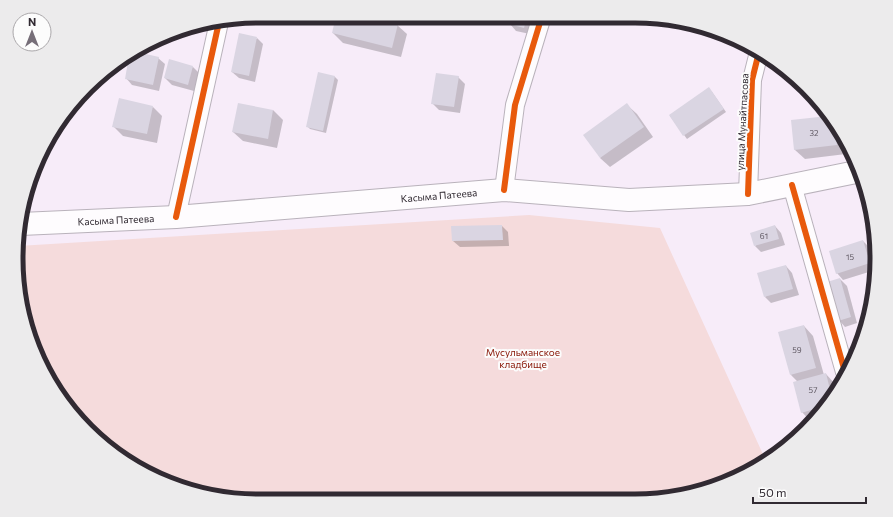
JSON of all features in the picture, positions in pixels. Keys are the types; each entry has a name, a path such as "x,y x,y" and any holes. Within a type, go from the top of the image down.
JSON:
{"main road":[{"name":"Касыма Патеева","path":"26,224 176,216 504,190 629,200 748,194 792,185 800,185 854,173"}],"street":[{"path":"504,190 515,105 540,23"},
{"path":"176,216 218,27"},
{"name":"улица Мунайтпасова","path":"748,194 752,80 757,58"},
{"path":"792,185 844,367"}],"green space":[{"name":"Мусульманское кладбище","path":"529,215 660,228 763,455 739,470 710,482 665,492 634,494 258,494 228,492 183,482 154,470 103,436 81,414 63,389 47,363 35,334 25,289 24,246"}],"building":[{"path":"334,23 398,24 392,48 332,33"},
{"path":"509,23 525,23 524,28"},
{"path":"239,33 257,37 249,76 231,72"},
{"path":"143,53 159,57 153,85 125,79 128,63"},
{"path":"169,59 193,66 188,85 164,78"},
{"path":"318,72 335,76 323,131 306,127"},
{"path":"436,73 459,76 454,107 431,104"},
{"path":"709,87 724,109 683,136 669,115"},
{"path":"119,98 153,106 147,134 112,127"},
{"path":"238,103 273,110 268,139 232,132"},
{"path":"627,103 644,127 600,158 583,135"},
{"path":"822,117 836,138 837,145 794,150 791,120"},
{"path":"502,225 503,240 452,241 451,226"},
{"path":"775,225 779,239 754,246 750,233"},
{"path":"863,240 870,263 836,274 829,251"},
{"path":"786,265 793,289 764,297 757,273"},
{"path":"840,278 851,317 838,321 827,282"},
{"path":"804,325 816,368 790,375 778,332"},
{"path":"826,373 830,389 816,409 801,413 793,382"}],"cycle path":[{"path":"504,190 515,105 540,23"},
{"path":"176,217 218,27"},
{"path":"748,194 752,80 757,58"},
{"path":"792,185 844,367"}]}
